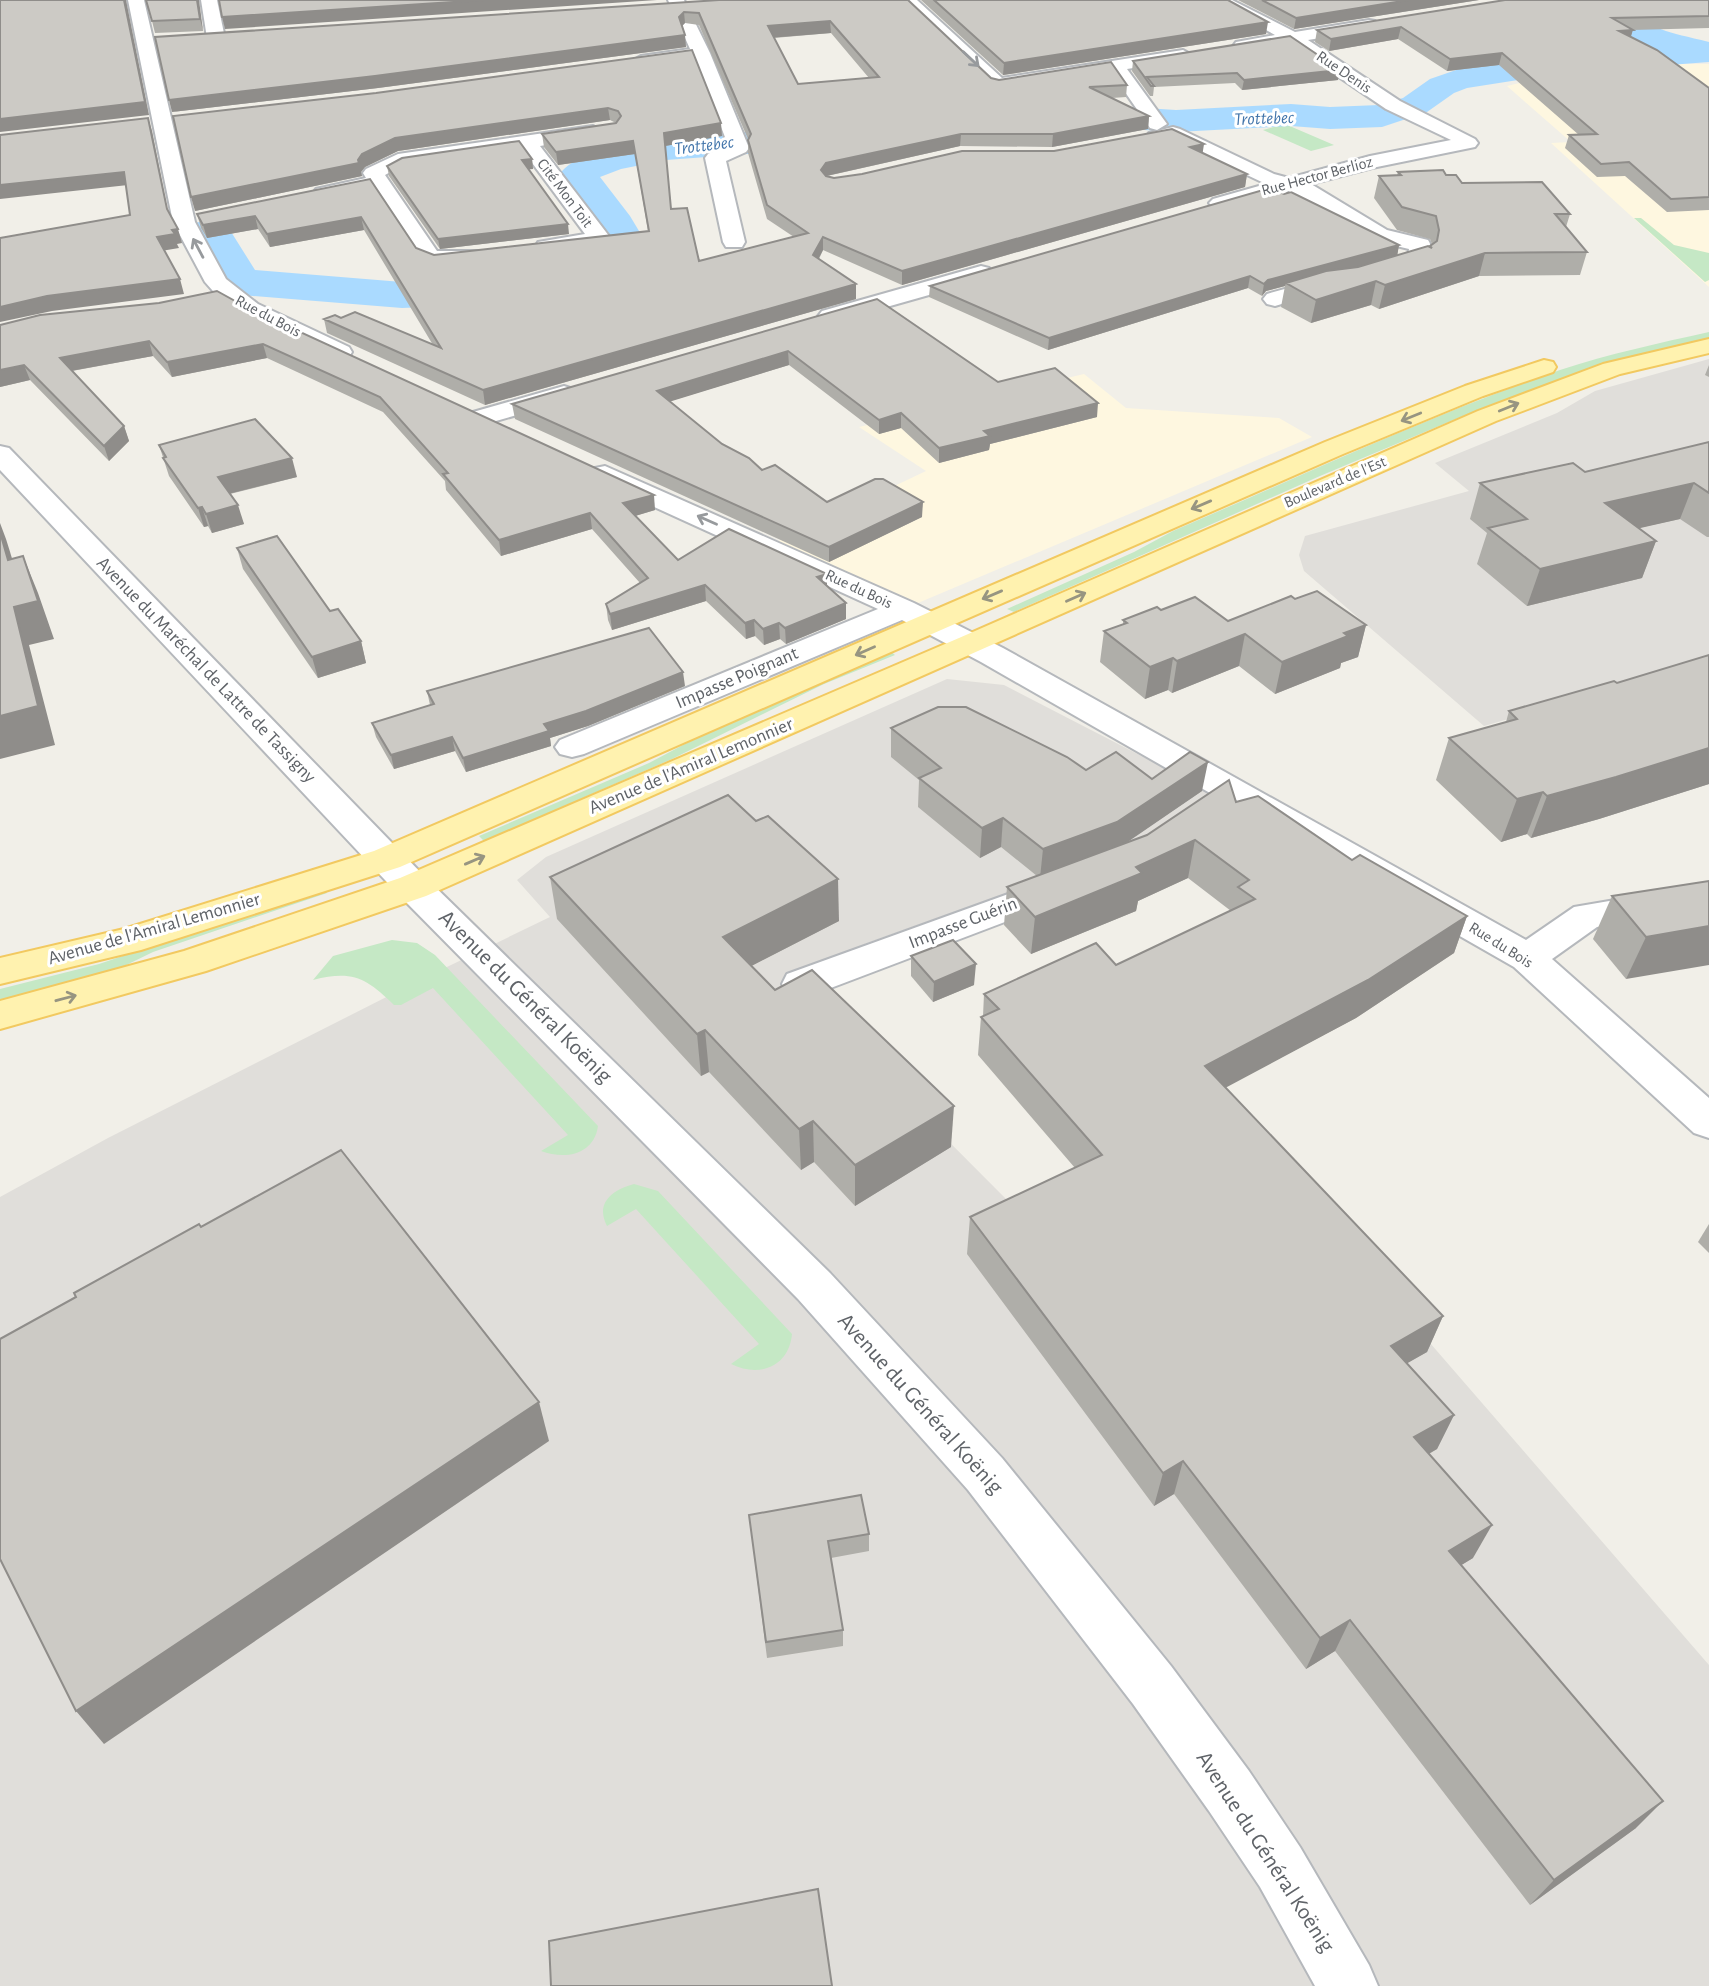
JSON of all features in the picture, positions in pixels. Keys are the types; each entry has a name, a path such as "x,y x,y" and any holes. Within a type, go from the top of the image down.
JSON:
{"main road":[{"name":"Avenue de l'Amiral Lemonnier","path":"0,971 400,873 424,876 440,850 457,840 663,752 682,740 692,728 915,616 1474,391 1642,338 1709,324"},
{"name":"Boulevard de l'Est","path":"970,645 1499,411 1612,369 1709,346"},
{"name":"Avenue de l'Amiral Lemonnier","path":"0,1015 136,979 970,645"}],"street":[{"name":"Rue du Bois","path":"136,0 153,42 161,123 184,222 216,282 228,294 277,323 361,362"},
{"path":"209,0 216,38"},
{"path":"907,0 998,84 1197,53"},
{"name":"Rue Denis","path":"1219,0 1293,38 1393,104 1468,143"},
{"path":"701,5 676,5 701,52 737,142 715,158 734,242"},
{"path":"1224,49 1388,23"},
{"path":"620,64 701,52"},
{"path":"1116,66 1162,125 1284,184 1303,188 1380,235 1420,245 1419,260 1352,281 1318,285 1276,299"},
{"path":"1139,140 1162,125"},
{"name":"Cité Mon Toit","path":"379,182 373,173 398,160 610,129"},
{"name":"Cité Mon Toit","path":"524,250 587,242 598,236 526,141"},
{"name":"Rue Hector Berlioz","path":"1200,209 1402,154 1468,143"},
{"path":"302,197 379,182 429,256 448,259 499,253"},
{"path":"184,222 210,216"},
{"path":"814,321 1000,267"},
{"path":"202,300 228,294"},
{"path":"519,434 470,412 588,387"},
{"name":"Avenue du Maréchal de Lattre de Tassigny","path":"0,454 400,873"},
{"name":"Rue du Bois","path":"581,463 915,616 992,655 1527,958 1709,1122"},
{"name":"Impasse Poignant","path":"572,747 915,616"},
{"path":"1195,815 1230,792"},
{"name":"Avenue du Général Koënig","path":"400,873 752,1222 882,1359 985,1474 1152,1685 1229,1791 1280,1867 1348,1986"},
{"name":"Impasse Guérin","path":"801,984 1088,876"},
{"path":"1527,958 1587,916 1709,896"}],"shaded area":[{"path":"1709,64 1709,287 1551,143 1571,142 1507,86 1583,68"},
{"path":"1709,359 1709,662 1484,726 1304,571 1299,555 1305,536 1469,491 1435,463 1557,413 1595,391"},
{"path":"1084,374 1126,408 1279,418 1312,437 918,603 766,547 926,471 859,427"},
{"path":"947,679 1004,685 1213,793 1117,854 867,943 787,979 1011,1204 1229,1111 1709,1665 1709,1986 0,1986 0,1197 108,1138 550,917 517,880 546,857"}],"green space":[{"path":"1285,124 1334,145 1311,151 1263,130"},
{"path":"1634,218 1641,218 1674,245 1709,253 1709,280 1705,282"},
{"path":"1709,332 1709,338 1612,361 1482,408 1320,476 1014,612 1007,609 1134,552 1173,531 1462,407 1578,364"},
{"path":"889,650 895,655 824,684 672,759 484,841 479,836 649,763 734,718"},
{"path":"324,888 327,893 153,952 112,972 0,1000 0,989 99,964"},
{"path":"392,940 417,943 435,955 598,1126 595,1136 585,1149 569,1155 541,1151 568,1135 433,988 401,1005 394,1005 375,988 349,976 313,980 333,956"},
{"path":"634,1184 658,1191 792,1334 790,1345 779,1362 771,1367 752,1370 731,1364 759,1344 636,1209 607,1226 604,1204 619,1190"}],"building":[{"path":"0,0 124,0 145,102 0,119"},
{"path":"146,0 197,0 200,19 152,21"},
{"path":"219,0 484,0 222,17"},
{"path":"719,0 908,0 991,78 999,80 1111,62 1127,85 1089,87 1149,116 1053,134 961,134 826,163 821,170 826,176 834,178 862,174 962,151 1054,151 1172,129 1204,144 1190,147 1247,174 902,271 823,237 813,255 856,284 483,390 324,319 335,315 341,318 355,312 441,348 361,217 267,234 255,216 203,225 197,214 370,179 416,248 434,255 649,231 633,141 556,152 542,134 616,123 621,116 618,111 608,108 395,138 362,154 359,163 191,197 173,116 376,93 692,50 721,123 664,133 671,209 687,208 699,261 808,233 767,205 748,140 751,134 699,13 684,12 679,17 685,35 169,100 155,37","holes":["830,21 879,77 798,84 768,26"]},
{"path":"934,0 1228,0 1268,22 1004,63"},
{"path":"1262,0 1409,0 1296,18"},
{"path":"1505,0 1709,0 1709,16 1612,18 1633,30 1619,31 1657,50 1709,88 1709,197 1671,199 1629,162 1601,164 1569,135 1597,134 1502,53 1450,59 1401,27 1331,39 1317,30"},
{"path":"1290,36 1340,70 1244,80 1237,73 1147,77 1154,86 1151,86 1133,61"},
{"path":"148,118 167,209 178,229 172,230 175,234 157,237 180,279 47,296 0,307 0,238 130,215 124,172 0,185 0,135"},
{"path":"519,141 532,159 522,160 568,224 438,239 387,166 402,158"},
{"path":"1443,170 1446,175 1456,175 1462,183 1542,182 1570,214 1555,214 1587,252 1485,253 1385,285 1376,281 1316,300 1286,283 1326,271 1358,267 1428,246 1432,248 1430,246 1437,241 1439,230 1436,216 1402,207 1379,176 1401,175 1398,172"},
{"path":"1270,188 1284,194 1291,192 1399,245 1268,280 1264,284 1250,276 1049,338 930,286"},
{"path":"217,291 291,332 296,330 654,495 623,503 678,560 729,529 827,574 817,577 846,603 785,628 779,623 763,629 754,620 745,623 705,585 610,614 606,604 648,578 590,513 499,540 443,474 448,473 380,397 263,344 167,362 149,341 60,358 124,426 104,446 24,365 0,370 0,325 40,315 159,303"},
{"path":"877,299 998,382 1055,368 1098,403 984,431 990,436 939,448 901,413 879,420 788,351 657,391 722,444 749,458 762,470 775,465 827,502 875,479 883,479 923,502 829,547 512,404"},
{"path":"255,419 292,458 218,477 238,505 206,514 202,507 198,508 163,458 166,457 159,445"},
{"path":"1709,442 1709,493 1694,483 1605,503 1656,541 1540,569 1488,528 1527,519 1480,483 1573,463 1585,472"},
{"path":"0,532 8,560 23,556 38,601 14,607 38,706 0,716"},
{"path":"277,536 330,611 338,609 361,641 312,657 237,548"},
{"path":"1317,591 1366,625 1344,633 1348,636 1282,662 1245,634 1177,661 1173,658 1150,667 1104,631 1127,623 1123,620 1157,607 1161,610 1195,597 1228,621 1291,596 1295,599"},
{"path":"649,628 683,672 586,711 544,724 549,731 463,758 452,737 391,755 372,723 434,704 427,691"},
{"path":"1709,655 1709,748 1547,796 1543,792 1517,799 1449,738 1517,719 1509,711 1614,681 1617,683"},
{"path":"938,707 966,707 1067,757 1086,770 1116,752 1152,779 1190,752 1208,762 1117,822 1043,849 1003,818 982,828 919,778 941,768 891,728"},
{"path":"1229,780 1236,802 1258,796 1352,860 1360,855 1467,916 1368,980 1205,1066 1443,1316 1391,1346 1454,1415 1414,1437 1492,1525 1449,1551 1663,1801 1554,1880 1350,1620 1320,1638 1183,1461 1163,1473 970,1217 1102,1155 981,1017 999,1009 984,994 1096,943 1116,965 1255,899 1238,887 1249,880 1195,840 1136,867 1142,873 1035,917 1007,887 1147,835"},
{"path":"728,795 756,821 768,816 838,879 723,937 775,990 812,970 954,1106 855,1165 813,1121 799,1129 705,1030 697,1034 550,877"},
{"path":"1709,881 1709,926 1646,937 1612,896"},
{"path":"953,940 976,964 934,982 911,956"},
{"path":"341,1150 539,1402 76,1711 0,1559 0,1339 76,1297 74,1293"},
{"path":"861,1495 869,1534 828,1541 843,1630 766,1642 749,1515"},
{"path":"818,1889 832,1986 551,1986 549,1941"}],"waterway":[{"name":"Trottebec","path":"1066,114 1176,121 1291,115 1330,118 1382,116 1415,105 1442,86 1459,79 1563,63 1698,55 1697,49 1654,39 1632,29 1604,0"},
{"name":"Trottebec","path":"204,233 214,236 241,282 402,295 497,291 629,280 636,261 610,216 578,175 590,167 610,160 666,149 766,140 817,139 845,130"}]}
